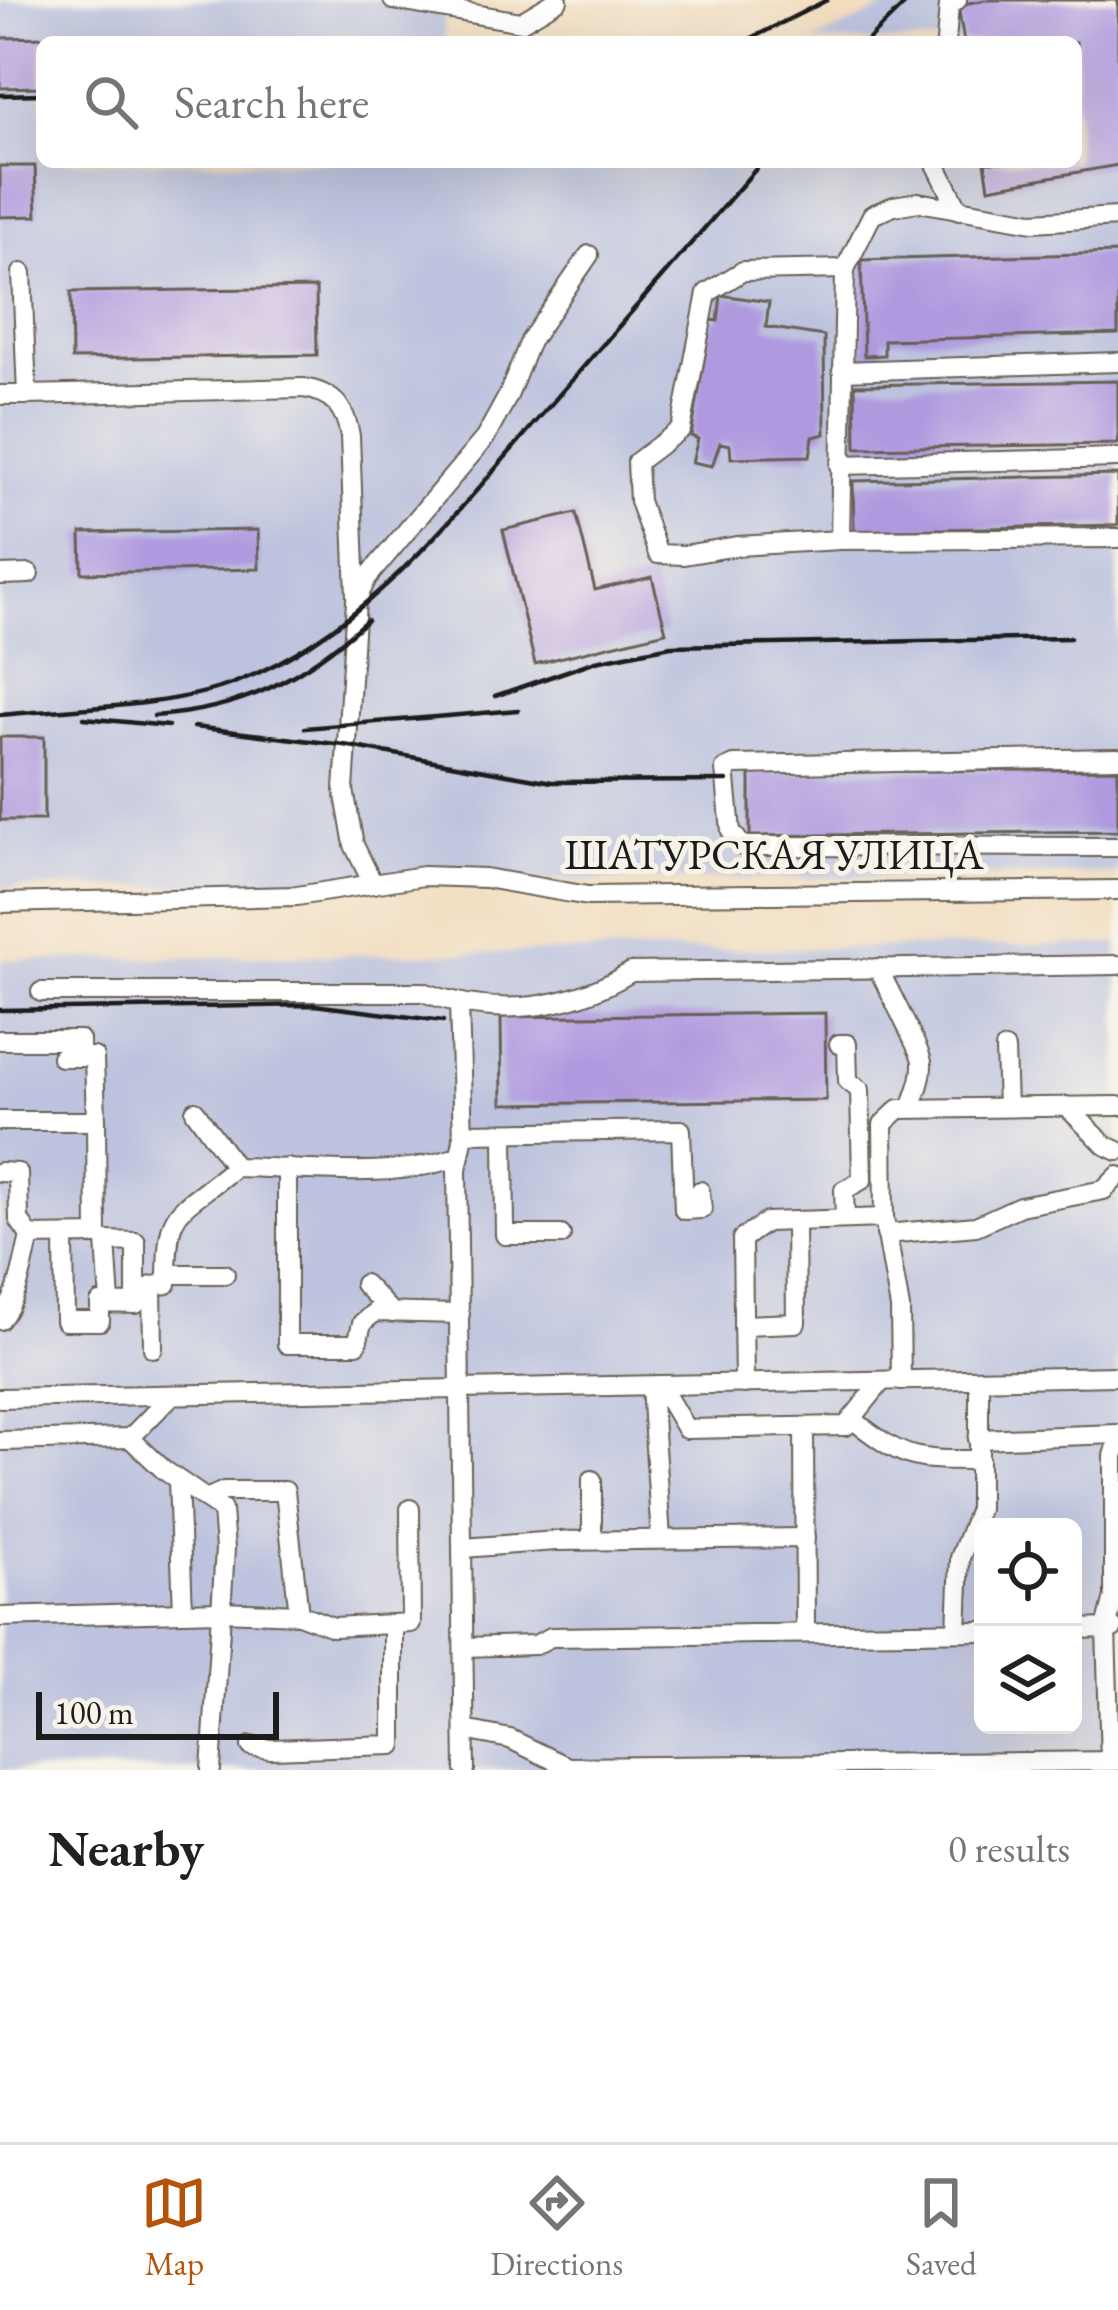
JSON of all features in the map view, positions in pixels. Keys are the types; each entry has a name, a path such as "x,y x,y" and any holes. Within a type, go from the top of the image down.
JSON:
{"street":[{"path":"393,0 523,32 530,20 558,0"},
{"path":"946,36 949,5 957,0"},
{"path":"938,168 959,210"},
{"path":"840,539 844,269 872,215 918,202 1033,222 1118,217"},
{"path":"356,601 367,578 485,438 530,341 589,255"},
{"path":"844,269 743,271 707,292 681,429 637,462 639,501 658,554 683,556 737,546 840,539 1118,538"},
{"path":"22,272 27,394"},
{"path":"842,371 1118,362"},
{"path":"0,395 304,388 331,396 342,408 350,436 356,601 344,790 354,845 373,884"},
{"path":"840,465 1118,458"},
{"path":"0,574 29,574"},
{"path":"1118,758 734,765 725,769 731,831 742,846 1118,847"},
{"name":"ШАТУРСКАЯ УЛИЦА","path":"0,903 297,896 423,876 485,878 588,896 1118,890"},
{"path":"40,992 423,992 459,1004 529,1007 566,1003 631,972 1118,964"},
{"path":"878,968 903,1027 922,1055 922,1077 911,1108"},
{"path":"459,1004 465,1770"},
{"path":"0,1040 80,1040 70,1057 94,1057 102,1238 110,1303"},
{"path":"839,1044 847,1044 848,1081 860,1090 862,1180 844,1182 845,1219"},
{"path":"1006,1049 1007,1107"},
{"path":"1066,1106 1118,1151"},
{"path":"656,1385 686,1429 846,1426 891,1381 900,1308 885,1226 883,1124 898,1109 911,1108 1118,1106"},
{"path":"195,1111 236,1167"},
{"path":"0,1121 96,1121"},
{"path":"463,1133 681,1130 683,1210 701,1209 700,1191"},
{"path":"504,1133 505,1235 561,1235"},
{"path":"153,1348 152,1286 167,1284 167,1230 179,1209 236,1167 365,1169 438,1164 460,1156"},
{"path":"287,1168 287,1344 357,1344 362,1323 374,1312 460,1314"},
{"path":"0,1172 18,1173 24,1228 18,1284 0,1320"},
{"path":"744,1384 742,1239 766,1222 845,1219 885,1226 976,1226 1020,1206 1104,1190 1118,1176"},
{"path":"0,1207 24,1228 136,1242 136,1304 100,1303 100,1321 65,1321 64,1236"},
{"path":"743,1325 796,1323 795,1221"},
{"path":"167,1274 226,1274"},
{"path":"364,1283 392,1313"},
{"path":"0,1398 462,1389 559,1395 656,1385 1118,1376"},
{"path":"957,1631 960,1558 979,1509 979,1379"},
{"path":"656,1385 661,1539"},
{"path":"130,1438 172,1395"},
{"path":"852,1418 896,1453 930,1460 978,1460"},
{"path":"804,1426 805,1633"},
{"path":"978,1438 1118,1434"},
{"path":"0,1441 130,1438 222,1510 224,1550 211,1770"},
{"path":"465,1730 510,1739 568,1767 1114,1761 1114,1456 1118,1443"},
{"path":"178,1480 183,1612"},
{"path":"592,1480 592,1540"},
{"path":"206,1499 224,1491 285,1491 299,1614"},
{"path":"0,1618 220,1611 299,1614 333,1627 411,1623 410,1509"},
{"path":"463,1548 592,1540 805,1538"},
{"path":"250,1746 394,1745 393,1624"},
{"path":"1082,1630 1112,1628"},
{"path":"464,1647 535,1646 551,1637 974,1631"},
{"path":"326,1748 326,1770"}],"shaded area":[{"path":"0,0 443,0 445,36 36,36 36,168 1082,168 1082,36 825,36 902,0 1118,0 1118,874 0,888"},
{"path":"1118,944 1118,1770 0,1770 0,960"}],"building":[{"path":"985,0 1118,0 1118,165 989,188 986,168 1082,168 1082,36 963,36 958,5"},
{"path":"36,37 36,87 0,88 0,38"},
{"path":"0,166 35,166 37,216 0,217"},
{"path":"1118,253 1118,334 884,340 884,355 864,356 861,260"},
{"path":"316,288 317,355 72,359 71,292"},
{"path":"721,295 769,302 766,327 824,336 825,434 813,437 810,456 731,458 730,445 720,443 712,466 692,462 698,439 691,436 711,320 718,321"},
{"path":"1118,381 1118,444 856,448 855,385"},
{"path":"1118,475 1118,525 854,531 853,481"},
{"path":"576,513 595,590 652,577 666,632 535,664 503,530"},
{"path":"258,530 259,569 82,573 81,533"},
{"path":"0,737 44,737 44,820 0,820"},
{"path":"1118,769 1118,831 750,836 750,773"},
{"path":"825,1013 826,1100 502,1104 501,1017"}],"railway":[{"path":"756,36 827,0"},
{"path":"872,36 909,0"},
{"path":"0,95 36,94"},
{"path":"0,715 207,692 282,661 326,633 367,602 442,529 757,168"},
{"path":"154,716 216,707 270,688 319,659 367,620"},
{"path":"495,696 596,661 671,646 1070,638"},
{"path":"305,728 518,710"},
{"path":"84,718 168,726"},
{"path":"194,727 344,745 552,782 727,781"},
{"path":"0,1010 314,1005 443,1021"}]}
